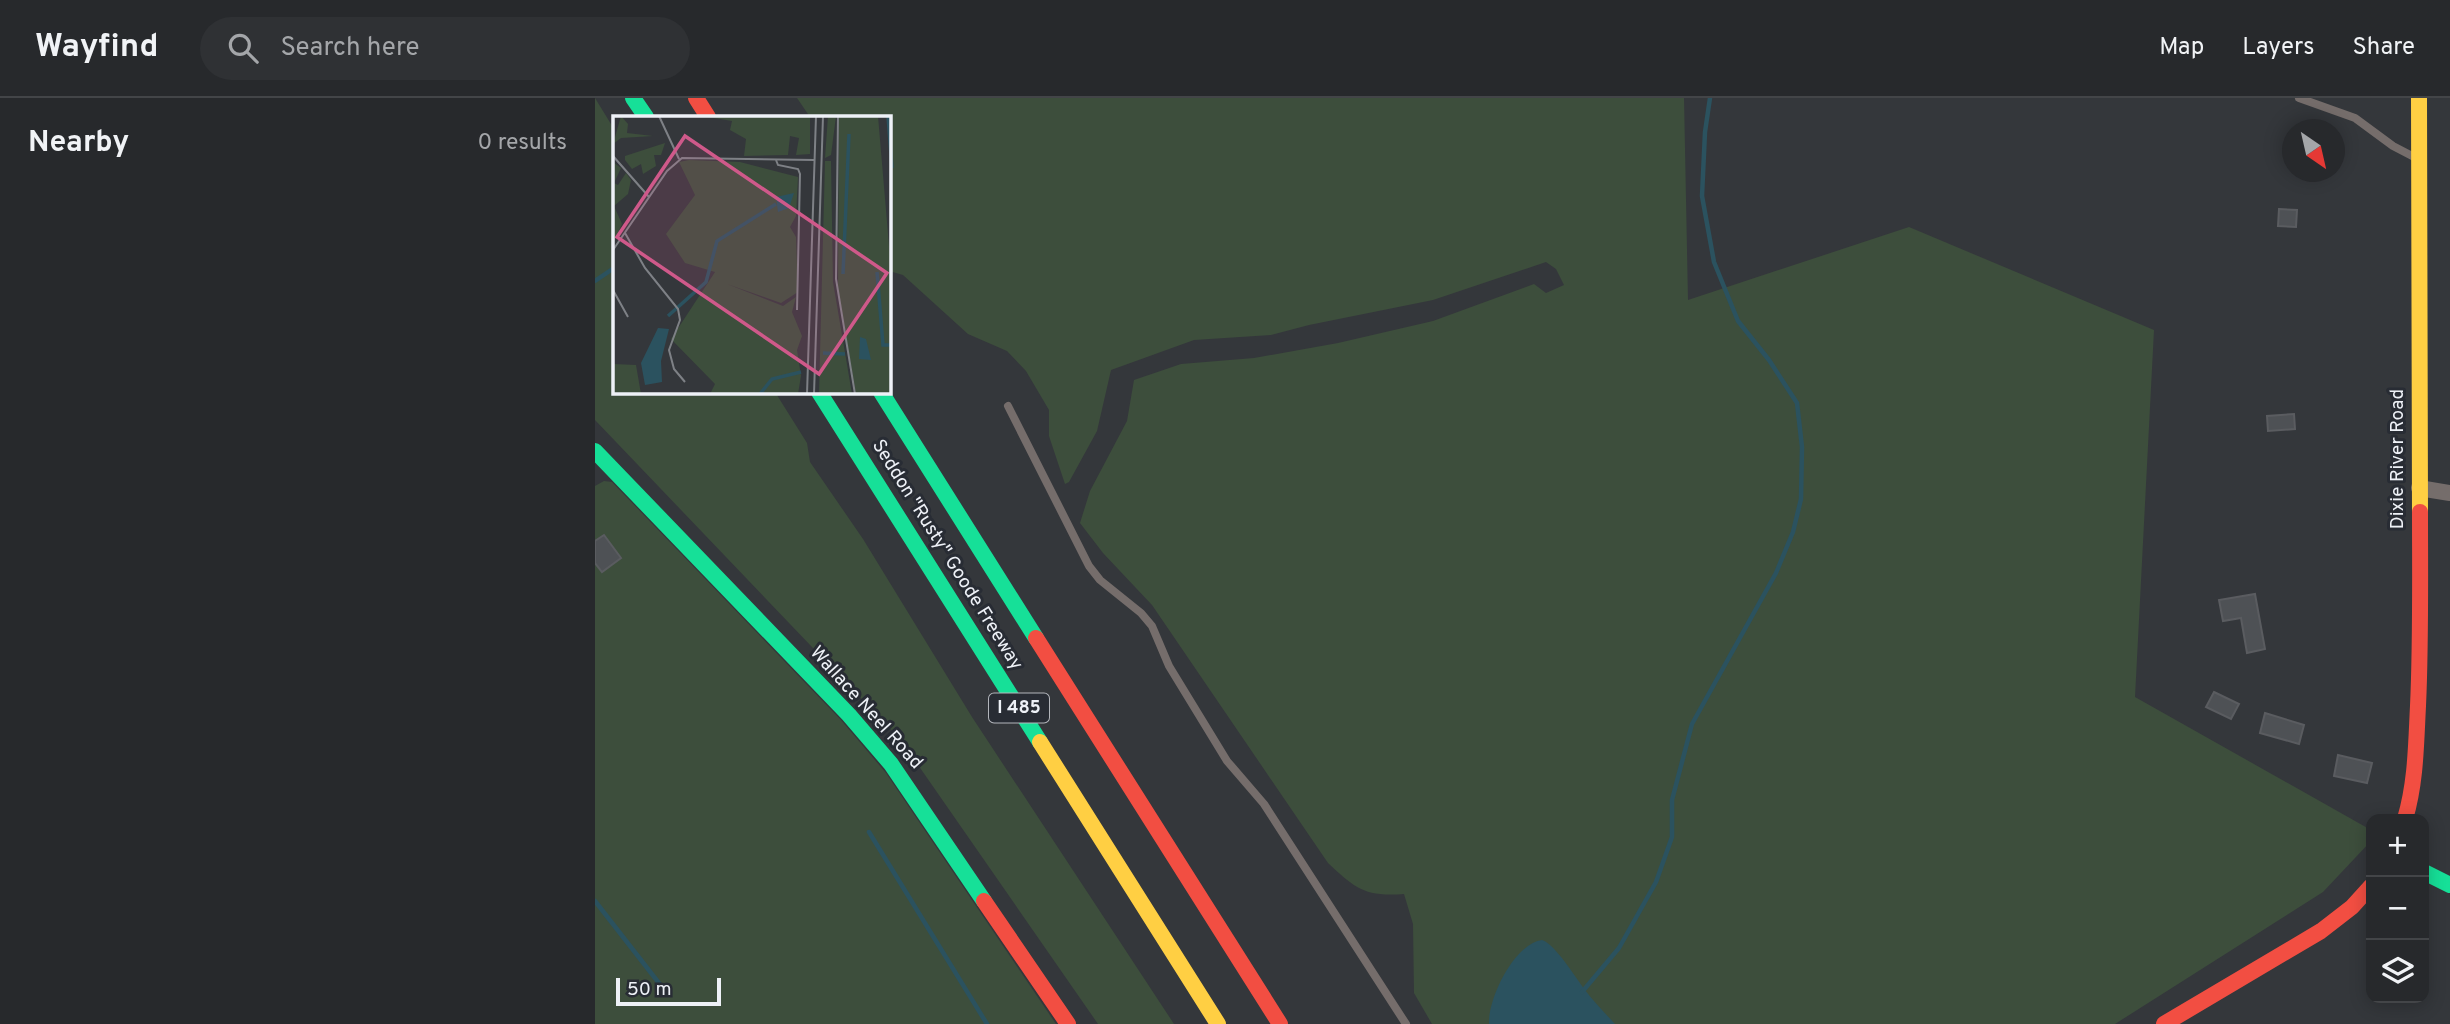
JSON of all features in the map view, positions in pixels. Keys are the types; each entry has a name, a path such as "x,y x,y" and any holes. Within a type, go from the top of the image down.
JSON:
{"main road":[{"path":"633,98 645,116"},
{"path":"696,98 707,116"},
{"name":"Dixie River Road","path":"2406,814 2411,799 2418,725 2419,98"},
{"name":"Seddon \"Rusty\" Goode Freeway","path":"820,394 1218,1024"},
{"name":"Seddon \"Rusty\" Goode Freeway","path":"882,394 1280,1024"},
{"name":"Wallace Neel Road","path":"595,451 849,715 883,754 919,802 1067,1024"},
{"path":"2429,874 2450,885"},
{"path":"2164,1024 2321,931 2352,907 2366,892"}],"street":[{"path":"2419,488 2450,493"}],"lane":[{"path":"2299,98 2355,118 2393,146 2419,159"},
{"path":"1008,406 1089,566 1100,580 1141,613 1152,626 1169,666 1227,761 1264,804 1406,1024"}],"green space":[{"path":"595,98 613,127 613,394 776,394 807,443 810,462 863,539 972,717 1174,1024 1098,1024 900,739 595,420"},
{"path":"797,98 1684,98 1688,300 1909,227 2154,330 2135,697 2366,827 2366,846 2323,892 2115,1024 1432,1024 1414,993 1413,924 1404,894 1379,894 1361,889 1328,863 1152,605 1103,553 1080,523 1090,491 1127,421 1134,380 1181,364 1254,358 1338,343 1433,321 1534,284 1546,293 1564,285 1556,269 1546,262 1433,300 1271,335 1194,340 1111,370 1097,431 1069,482 1065,484 1049,436 1049,410 1026,371 1007,351 968,334 903,275 891,272 891,116 809,116"},
{"path":"604,481 612,482 841,720 886,773 1056,1024 595,1024 595,486"}],"water":[{"path":"1542,940 1559,954 1588,994 1615,1024 1489,1024 1493,1000 1513,961 1522,951"}],"building":[{"path":"2279,209 2297,210 2296,227 2278,226"},
{"path":"2294,414 2295,429 2268,431 2267,416"},
{"path":"604,535 621,558 602,572 595,563 595,541"},
{"path":"2255,594 2265,649 2247,653 2241,618 2223,621 2219,600"},
{"path":"2214,692 2239,704 2231,719 2206,707"},
{"path":"2265,713 2304,725 2299,744 2260,733"},
{"path":"2338,755 2372,763 2367,783 2334,776"}],"waterway":[{"path":"1582,992 1619,948 1656,882 1672,837 1672,800 1692,724 1776,573 1793,532 1801,499 1802,447 1797,403 1769,360 1738,321 1714,262 1702,196 1705,132 1710,98"},
{"path":"595,281 613,269"},
{"path":"869,832 987,1024"},
{"path":"595,901 662,987"}],"traffic: fast":[{"path":"633,98 645,116"},
{"path":"820,394 1040,742"},
{"path":"882,394 1036,638"},
{"path":"595,451 849,715 891,764 984,901"},
{"path":"2429,874 2450,885"}],"traffic: slow":[{"path":"2419,98 2420,512"},
{"path":"1040,742 1218,1024"}],"traffic: jam":[{"path":"696,98 707,116"},
{"path":"2406,814 2417,734 2420,512"},
{"path":"1036,638 1280,1024"},
{"path":"2164,1024 2321,931 2352,907 2366,892"},
{"path":"984,901 1068,1024"}]}
